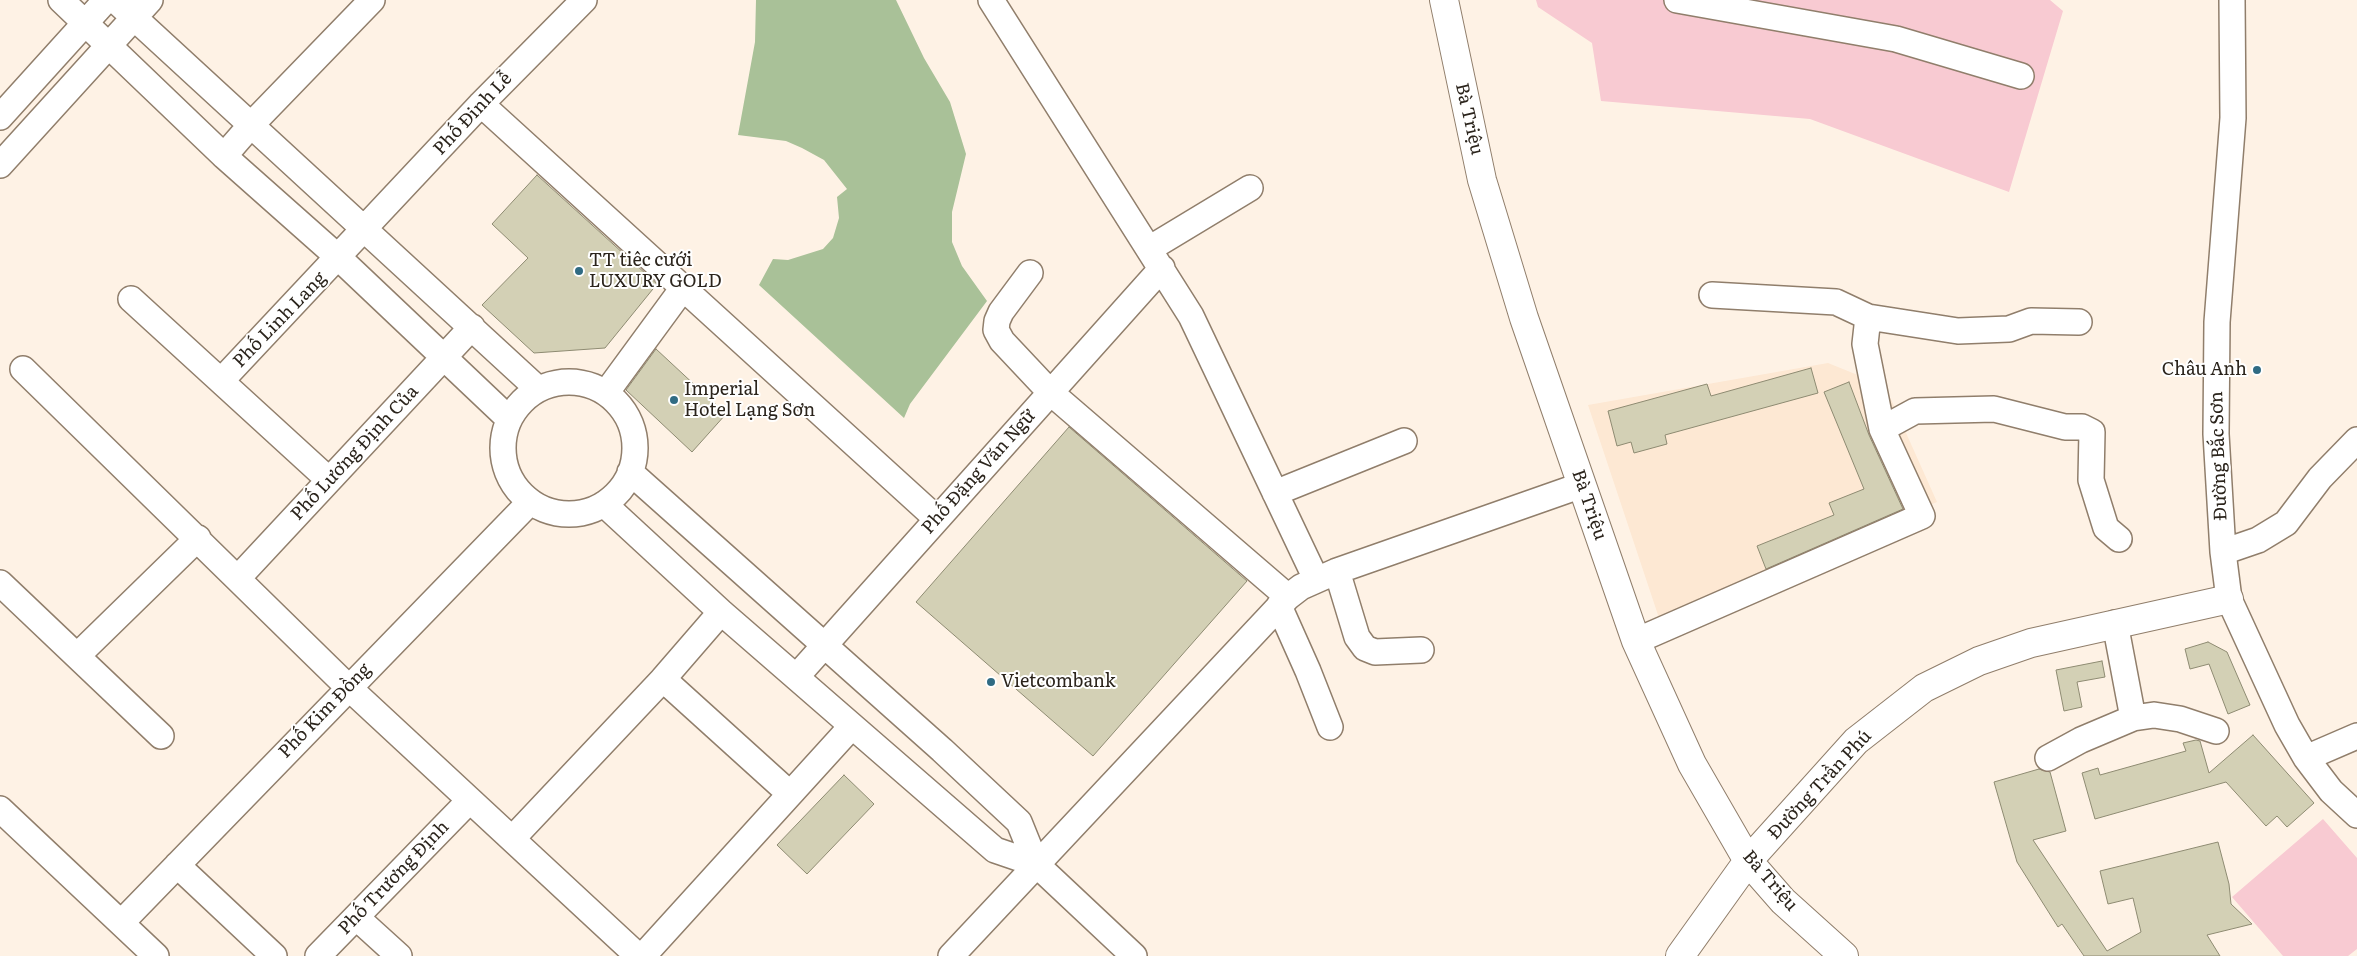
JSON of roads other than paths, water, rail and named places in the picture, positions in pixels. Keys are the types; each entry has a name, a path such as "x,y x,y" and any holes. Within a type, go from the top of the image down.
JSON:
{"main road":[{"name":"Bà Triệu","path":"1444,0 1482,180 1524,318 1636,641 1692,764 1748,861 1783,901 1844,956"},
{"name":"Đường Trần Phú","path":"1680,956 1748,861 1856,741 1924,688 1979,661 2031,643 2229,599"}],"street":[{"path":"61,0 224,156 338,258 509,419"},
{"path":"0,117 106,0"},
{"path":"115,0 142,8 251,125 538,389"},
{"path":"224,156 251,125 372,0"},
{"name":"Phố Đinh Lễ","path":"338,258 481,104 584,0"},
{"path":"991,0 1115,199 1191,316 1275,493 1327,575 1365,648 1375,652 1421,650"},
{"path":"1677,0 1896,39 2021,76"},
{"name":"Đường Bắc Sơn","path":"2232,0 2233,118 2217,322 2216,434 2223,552 2229,599 2287,725 2306,758 2331,791 2357,815"},
{"path":"0,165 142,8"},
{"path":"481,104 937,519"},
{"name":"Phố Đặng Văn Ngữ","path":"797,676 1050,392 1155,258 1250,188"},
{"name":"Phố Linh Lang","path":"221,381 338,258"},
{"path":"1030,273 1001,312 996,330 1002,342 1050,392 1283,602 1330,727"},
{"path":"606,393 683,288"},
{"path":"1712,295 1836,302 1868,317 1958,331 2009,329 2030,321 2079,322"},
{"name":"Phố Linh Lang","path":"131,299 330,480"},
{"path":"1636,641 1922,516 1882,429 1865,344 1868,317"},
{"name":"Phố Lương Định Của","path":"238,578 472,327"},
{"path":"23,369 198,538 348,687 638,956"},
{"path":"572,382 590,385 606,393 622,408 632,428 635,450 630,472 620,490 604,504 586,512 566,514 547,510 530,502 516,489 507,473 503,455 503,437 509,419 521,402 538,389 555,383 572,382"},
{"path":"1882,429 1915,411 1994,408 2065,427 2082,427 2092,432 2091,480 2106,528 2119,539"},
{"path":"1275,493 1404,440"},
{"path":"2223,552 2258,540 2286,523 2320,478 2357,440"},
{"path":"630,472 823,646 942,750 1019,822 1036,864"},
{"path":"951,956 1283,602 1327,575 1582,485"},
{"name":"Phố Kim Đồng","path":"121,923 348,687 530,502"},
{"path":"604,504 721,612 797,676 995,850 1036,864 1134,956"},
{"path":"77,656 198,538"},
{"path":"0,583 161,736"},
{"path":"512,839 663,679 721,612"},
{"path":"2115,623 2133,718"},
{"path":"663,679 789,793"},
{"path":"2048,758 2081,740 2133,718 2154,715 2180,719 2216,731"},
{"path":"643,956 789,793 852,726"},
{"path":"2306,758 2357,736"},
{"path":"915,779 942,750"},
{"name":"Phố Trương Định","path":"318,956 469,800"},
{"path":"0,809 156,956"},
{"path":"177,865 274,956"},
{"path":"356,917 399,956"}],"place":[{"name":"TT tiêc cưới LUXURY GOLD","path":"579,271"},
{"name":"Châu Anh","path":"2257,370"},
{"name":"Imperial Hotel Lạng Sơn","path":"674,400"},
{"name":"Vietcombank","path":"991,682"}]}
